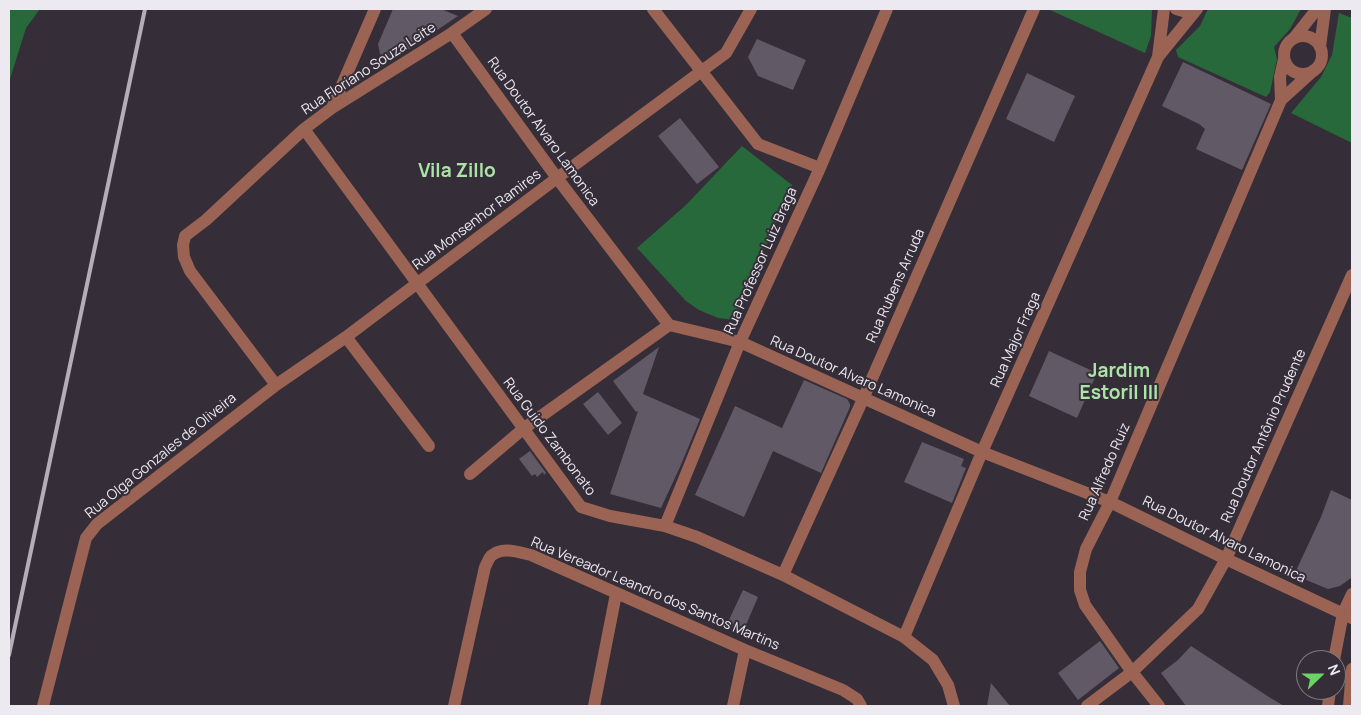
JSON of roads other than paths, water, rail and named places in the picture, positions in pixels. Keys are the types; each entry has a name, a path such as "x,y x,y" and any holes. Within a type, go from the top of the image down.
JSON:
{"street":[{"path":"332,108 375,9"},
{"name":"Rua Floriano Souza Leite","path":"276,384 190,271 184,257 183,245 186,236 206,220 304,129 332,108 452,33 486,9"},
{"path":"653,9 758,144 820,168"},
{"name":"Rua Monsenhor Ramires","path":"276,384 346,337 726,53 751,9"},
{"name":"Rua Professor Luiz Braga","path":"665,526 740,342 820,168 887,9"},
{"name":"Rua Rubens Arruda","path":"783,575 863,399 1034,9"},
{"name":"Rua Major Fraga","path":"1158,57 1164,9"},
{"name":"Rua Major Fraga","path":"1176,9 1195,12"},
{"name":"Rua Alfredo Ruiz","path":"1281,100 1280,78 1286,46 1317,9"},
{"path":"1284,59 1291,69 1296,72 1303,74 1314,70 1321,59 1320,47 1325,9"},
{"name":"Rua Major Fraga","path":"904,637 982,452 1158,57 1195,12"},
{"name":"Rua Doutor Alvaro Lamonica","path":"452,33 557,178 669,325 740,342 982,452 1110,502 1226,559 1347,615"},
{"path":"1294,38 1306,36 1312,38 1320,47"},
{"name":"Rua Alfredo Ruiz","path":"1159,706 1132,672 1085,605 1080,590 1080,572 1086,549 1110,502 1281,100 1314,70"},
{"name":"Rua Guido Zambonato","path":"304,129 581,507 610,516 665,526 697,537 783,575 904,637 933,660 948,685 954,706"},
{"name":"Rua Doutor Antônio Prudente","path":"1087,706 1132,672 1198,609 1226,559 1352,275"},
{"path":"470,474 523,429 669,325"},
{"path":"346,337 429,446"},
{"name":"Rua Olga Gonzales de Oliveira","path":"43,706 86,538 97,524 276,384"},
{"name":"Rua Vereador Leandro dos Santos Martins","path":"454,706 485,567 491,556 503,551 516,551 531,555 745,650 843,690 857,700 861,706"},
{"path":"594,706 616,594"},
{"path":"1337,650 1352,594"},
{"path":"733,706 745,650"},
{"path":"1349,706 1352,669"}],"railway":[{"path":"9,655 145,9"}],"district":[{"name":"Vila Zillo","path":"457,172"},
{"name":"Jardim Estoril III","path":"1119,383"}]}
